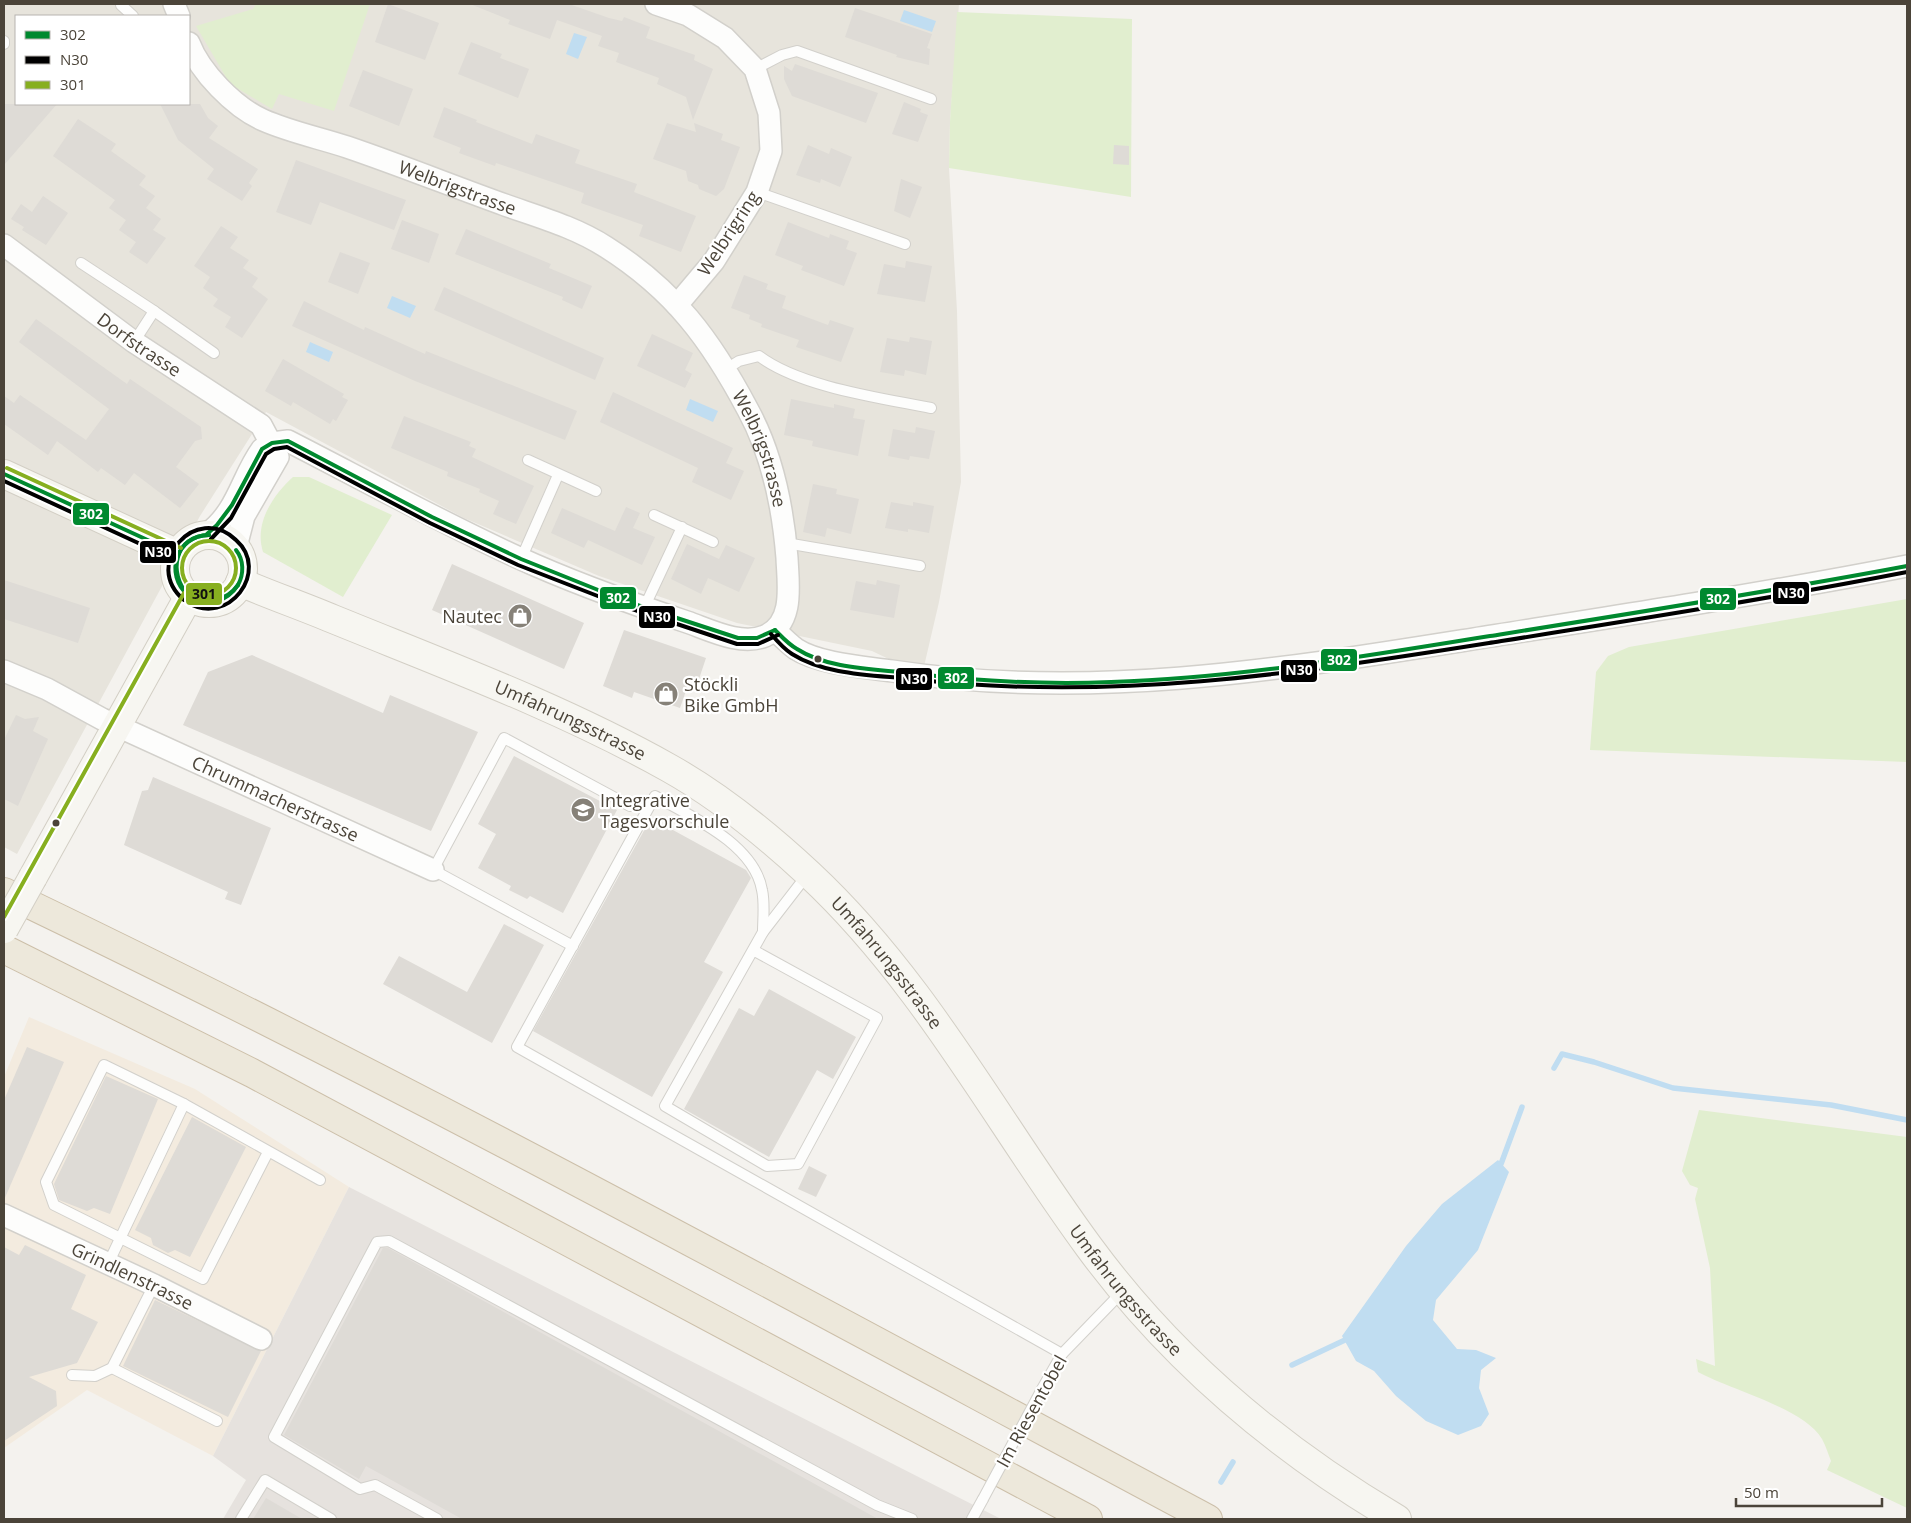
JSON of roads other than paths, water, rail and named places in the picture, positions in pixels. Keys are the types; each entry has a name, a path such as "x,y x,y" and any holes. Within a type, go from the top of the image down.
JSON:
{"highway":[{"path":"4,892 230,1003 493,1138 1208,1519"},
{"path":"4,949 252,1074 1088,1519"}],"main road":[{"path":"4,474 178,554"},
{"path":"207,534 226,539 236,547 241,558 243,570 240,582 235,590 219,601 200,602 188,596 181,589 176,578 174,566 178,554 188,541 207,534"},
{"name":"Umfahrungsstrasse","path":"240,582 507,691 670,768 719,800 808,873 850,915 915,993 941,1028 1052,1195 1123,1290 1184,1358 1247,1416 1332,1479 1397,1519"},
{"path":"4,929 188,596"}],"street":[{"name":"Welbrigring","path":"656,4 688,15 724,38 755,69 769,113 771,151 757,192 714,261 677,305"},
{"name":"Welbrigstrasse","path":"190,45 196,59 224,92 261,120 349,148 569,228 604,246 645,276 677,305 705,336 726,369 752,416 771,464 786,543 788,601 784,618 775,630"},
{"name":"Dorfstrasse","path":"4,245 134,342 261,425 272,444"},
{"path":"207,534 219,524 229,511 262,449 272,444 288,441 521,559 644,608 738,638 751,640 775,630 798,651 817,657 922,676 1049,682 1171,680 1324,662 1793,588 1907,566"},
{"path":"236,547 244,516 278,457 272,444"},
{"name":"Chrummacherstrasse","path":"4,672 47,690 117,726 433,870"},
{"name":"Grindlenstrasse","path":"4,1215 154,1285 261,1339"}],"lane":[{"path":"121,5 132,15"},
{"path":"755,69 782,55 797,51 931,99"},
{"path":"757,192 905,244"},
{"path":"81,263 214,353"},
{"path":"134,342 154,311"},
{"path":"726,369 739,360 759,356 775,368 850,392 931,408"},
{"path":"528,460 596,491"},
{"path":"521,559 558,475"},
{"path":"654,515 713,542"},
{"path":"644,608 682,527"},
{"path":"786,543 920,566"},
{"path":"573,946 433,870 504,738 630,806"},
{"path":"763,932 762,889 752,863 716,830 655,796 517,1047 1062,1354"},
{"path":"753,950 877,1018 798,1164 767,1166 665,1106 763,932 808,873"},
{"path":"268,1152 203,1279 54,1205 46,1182 104,1065 184,1104 320,1180"},
{"path":"108,1264 184,1104"},
{"path":"436,1519 376,1486 360,1489 274,1437 377,1242 389,1241 877,1505 912,1519"},
{"path":"72,1375 95,1376 112,1368 154,1285"},
{"name":"Im Riesentobel","path":"972,1519 1062,1354 1123,1290"},
{"path":"112,1368 217,1421"},
{"path":"241,1519 265,1480 331,1519"}],"water":[{"path":"904,10 936,21 932,32 900,21"},
{"path":"574,33 587,37 578,59 566,54"},
{"path":"392,296 416,306 410,318 387,308"},
{"path":"310,342 333,352 329,362 306,352"},
{"path":"690,399 718,411 713,422 686,410"},
{"path":"1498,1160 1509,1172 1478,1250 1436,1300 1433,1320 1457,1349 1476,1350 1496,1358 1481,1370 1479,1388 1489,1414 1481,1426 1458,1435 1426,1421 1396,1396 1374,1371 1356,1361 1342,1336 1406,1246 1442,1204"}],"waterway":[{"path":"1554,1068 1562,1054 1594,1062 1673,1088 1831,1105 1907,1120"},
{"path":"1501,1164 1522,1107"},
{"path":"1292,1365 1345,1340"},
{"path":"1221,1482 1233,1462"}],"place":[{"name":"Nautec","path":"520,616"},
{"name":"Stöckli Bike GmbH","path":"666,694"},
{"name":"Integrative Tagesvorschule","path":"583,810"}]}
